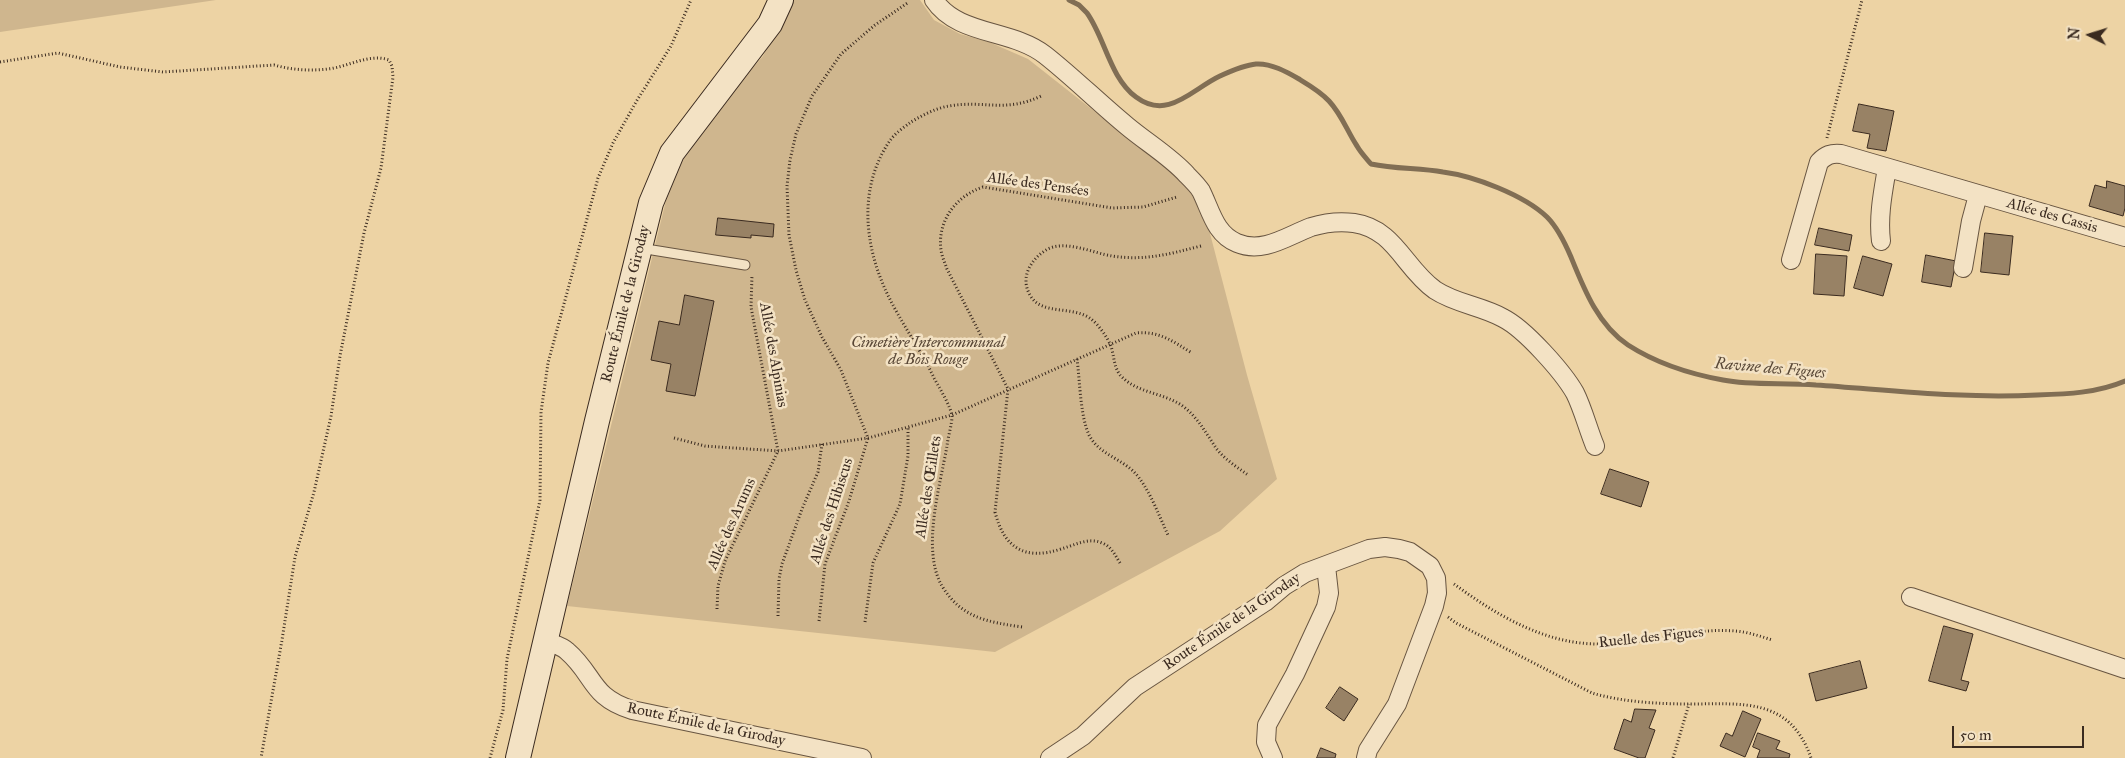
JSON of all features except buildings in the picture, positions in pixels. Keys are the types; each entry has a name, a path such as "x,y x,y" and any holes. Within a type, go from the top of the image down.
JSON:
{"main road":[{"name":"Route Émile de la Giroday","path":"518,758 597,421 651,203 672,153 770,24 781,0"}],"street":[{"path":"934,0 945,13 955,19 1015,40 1044,54 1096,101 1186,173 1200,190 1212,218 1224,236 1238,244 1253,247 1272,244 1312,227 1336,222 1354,223 1372,228 1386,236 1417,274 1436,290 1454,300 1505,319 1534,344 1556,367 1575,394 1595,446"},
{"name":"Allée des Cassis","path":"1825,156 1841,154 2125,237"},
{"path":"1791,260 1815,172 1819,162 1825,156"},
{"path":"1881,241 1879,225 1880,204 1887,168"},
{"path":"1963,268 1971,221 1978,195"},
{"path":"1273,758 1266,742 1267,725 1326,607 1329,593 1326,566 1369,549 1385,547 1410,552 1430,566 1436,578 1437,592 1434,606 1397,704 1368,750 1366,758"},
{"name":"Route Émile de la Giroday","path":"1050,758 1083,736 1135,687 1162,668 1265,602 1295,578 1326,566"},
{"path":"1911,597 2125,669"},
{"name":"Route Émile de la Giroday","path":"546,641 567,650 604,697 616,706 862,758"}],"lane":[{"path":"640,248 745,265"}],"path":[{"path":"490,758 503,710 507,659 540,500 540,427 548,363 598,178 613,143 670,46 690,0"},
{"path":"1825,156 1828,134 1862,0"},
{"path":"868,438 841,370 805,300 789,235 787,186 796,134 812,96 841,54 875,25 909,2"},
{"path":"0,62 58,52 120,67 163,72 274,65 290,70 329,69 371,58 389,60 392,66 393,76 381,168 364,233 340,356 331,416 314,492 295,557 261,758"},
{"path":"952,415 926,360 885,290 871,251 867,204 874,171 890,141 905,126 924,115 948,106 1013,106 1028,103 1041,96"},
{"name":"Allée des Pensées","path":"1008,390 947,269 941,250 941,231 947,216 958,200 971,191 983,187 1112,208 1143,207 1176,197"},
{"path":"1202,246 1144,259 1110,256 1063,246 1048,249 1030,264 1026,275 1026,287 1036,303 1045,307 1080,313 1091,318 1100,328 1110,345 1115,366 1120,374 1141,390 1175,401 1185,408 1198,420 1217,449 1230,462 1248,474"},
{"name":"Allée des Alpinias","path":"745,265 750,268 752,274 751,306 778,451"},
{"path":"674,438 705,446 778,451 868,438 952,415 1136,333 1149,332 1160,334 1192,353"},
{"path":"1077,359 1086,424 1090,436 1106,453 1134,472 1144,486 1168,535"},
{"path":"1008,390 996,505 999,527 1005,539 1015,547 1026,552 1052,552 1084,541 1102,543 1111,548 1120,563"},
{"name":"Allée des Œillets","path":"952,415 931,543 934,568 942,586 958,606 986,622 1022,627"},
{"path":"865,622 873,563 900,504 907,464 908,427"},
{"name":"Allée des Hibiscus","path":"819,620 825,564 868,438"},
{"path":"778,616 778,596 782,564 818,472 822,444"},
{"name":"Allée des Arums","path":"717,609 718,586 725,560 778,451"},
{"name":"Ruelle des Figues","path":"1430,566 1481,604 1531,630 1567,641 1595,644 1623,643 1718,630 1745,632 1772,640"},
{"path":"1434,606 1456,623 1592,693 1613,698 1689,704 1734,703 1769,710 1784,718 1794,728 1811,758"},
{"path":"1673,758 1689,704"}],"green space":[{"path":"0,0 216,0 0,32"},
{"name":"Cimetière Intercommunal de Bois Rouge","path":"791,0 920,0 934,20 960,34 989,42 1028,59 1178,177 1194,198 1207,222 1247,375 1277,479 1220,531 995,652 567,606 671,180 684,153 703,126 763,56"}],"waterway":[{"name":"Ravine des Figues","path":"1069,0 1079,5 1087,13 1099,34 1114,69 1127,89 1148,104 1159,106 1180,100 1220,76 1243,67 1262,64 1279,68 1315,89 1334,106 1359,149 1371,164 1455,174 1483,182 1525,201 1547,217 1558,231 1593,306 1608,327 1628,345 1674,367 1698,375 1734,382 1805,384 1982,396 2071,393 2104,388 2125,381"}]}
